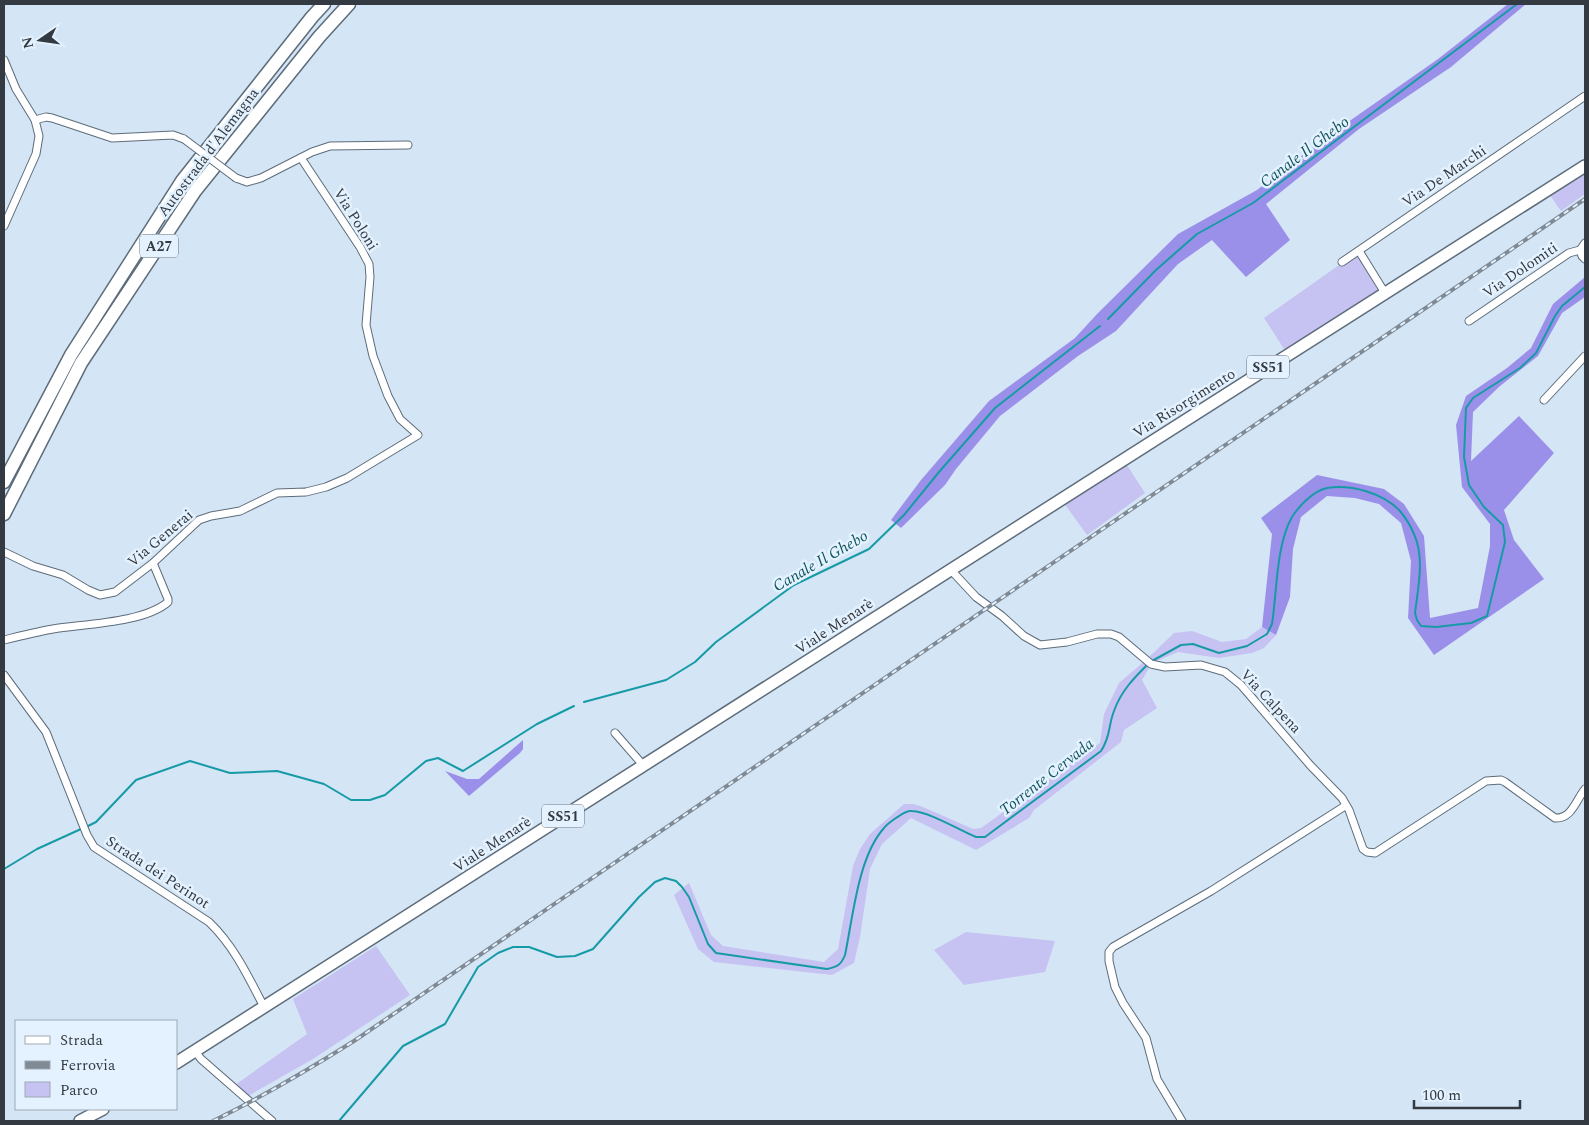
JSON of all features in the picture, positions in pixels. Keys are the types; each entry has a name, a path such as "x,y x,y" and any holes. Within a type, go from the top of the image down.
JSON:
{"highway":[{"name":"Autostrada d'Alemagna","path":"4,482 71,355 182,181 324,4"},
{"name":"Autostrada d'Alemagna","path":"4,514 81,363 195,191 319,37 349,4"}],"main road":[{"name":"Via Risorgimento","path":"950,569 1585,166"},
{"name":"Viale Menarè","path":"178,1062 950,569"},
{"path":"80,1121 101,1110"}],"street":[{"path":"4,60 20,98 36,120 39,136 36,154 4,226"},
{"name":"Via De Marchi","path":"1342,262 1585,97"},
{"path":"36,120 52,118 112,138 174,135 184,139 242,181 252,181 312,152 330,146 408,145"},
{"name":"Via Poloni","path":"301,158 360,247 368,264 370,277 366,325 373,356 388,396 400,418 418,435"},
{"name":"Via Dolomiti","path":"1469,321 1569,253 1580,250 1585,243"},
{"path":"1580,250 1585,259"},
{"path":"1359,251 1385,293"},
{"path":"1544,400 1585,356"},
{"name":"Via Generai","path":"5,553 33,566 63,575 100,595 115,592 153,563 199,520 211,516 240,512 277,493 306,492 326,487 347,478 418,435"},
{"path":"4,640 53,629 97,624 137,616 162,606 168,602 168,599 153,563"},
{"name":"Via Calpena","path":"950,569 976,597 1002,616 1024,636 1040,645 1067,642 1097,634 1111,634 1118,637 1149,662 1165,667 1201,666 1225,672 1259,704 1310,765 1342,798 1349,810 1363,849 1371,854 1486,781 1501,780 1505,782 1555,818 1567,816 1585,790"},
{"name":"Strada dei Perinot","path":"4,675 46,732 81,822 94,847 209,922 222,934 238,957 264,1007"},
{"path":"615,733 643,765"},
{"path":"1182,1121 1157,1079 1146,1038 1115,987 1109,962 1109,952 1113,947 1211,891 1346,806"},
{"path":"195,1051 200,1060 272,1121"}],"green space":[{"path":"1585,172 1585,194 1561,211 1550,195"},
{"path":"1359,251 1385,293 1288,355 1264,318"},
{"path":"1123,459 1145,493 1087,535 1061,499"},
{"path":"1262,627 1276,635 1264,648 1252,653 1219,658 1178,652 1152,663 1142,680 1157,708 1124,730 1121,742 1034,810 1029,818 976,850 911,818 882,844 870,869 860,937 854,963 832,975 714,962 698,949 674,895 689,883 711,935 723,946 824,962 838,949 853,866 860,849 870,834 904,804 923,807 973,829 981,828 1100,743 1104,714 1119,683 1174,633 1192,631 1222,642 1246,639"},
{"path":"966,932 1055,941 1045,972 964,985 934,950"},
{"path":"376,946 410,995 313,1059 248,1096 235,1085 307,1034 293,999"}],"shaded area":[{"path":"1508,4 1526,4 1451,67 1359,129 1266,204 1290,240 1246,277 1212,240 1178,264 1116,331 1078,356 1000,416 945,485 901,528 891,520 921,480 989,401 1075,338 1178,234 1257,190 1321,141 1438,59"},
{"path":"1585,277 1585,297 1562,313 1538,356 1500,386 1473,412 1471,461 1519,416 1554,453 1504,510 1514,540 1544,579 1434,655 1408,618 1411,561 1401,523 1379,504 1355,498 1327,496 1301,517 1293,549 1290,597 1276,635 1262,627 1272,534 1261,518 1317,475 1384,489 1404,504 1424,536 1430,618 1478,608 1490,546 1490,524 1462,487 1456,425 1466,396 1507,368 1531,348 1553,304"},
{"path":"523,740 523,749 520,753 469,796 445,771 467,779 479,779"}],"waterway":[{"name":"Canale Il Ghebo","path":"1108,319 1156,270 1197,234 1253,203 1517,4"},
{"name":"Torrente Cervada","path":"1152,661 1181,645 1193,644 1219,653 1247,646 1267,634 1272,624 1280,555 1287,528 1292,517 1302,504 1317,492 1327,488 1346,487 1366,491 1385,499 1404,516 1414,534 1419,553 1420,573 1415,613 1421,626 1436,627 1471,623 1487,616 1505,542 1503,525 1484,507 1469,485 1464,457 1466,408 1473,398 1520,368 1536,353 1562,306 1585,287"},
{"name":"Canale Il Ghebo","path":"584,702 666,680 695,662 716,642 794,585 869,549 904,515 995,408 1100,326"},
{"name":"Torrente Cervada","path":"339,1121 403,1046 445,1024 478,967 498,953 513,947 529,947 557,957 575,956 593,949 639,897 655,882 665,878 676,881 689,897 708,944 716,953 827,969 836,966 845,955 862,871 875,840 887,825 904,813 912,811 936,818 976,837 985,837 1101,751 1120,697 1148,664"},
{"name":"Canale Il Ghebo","path":"86,827 96,822 136,780 190,761 230,773 277,771 324,784 351,800 370,800 385,795 426,761 438,758 463,771 537,724 574,706"},
{"name":"Canale Il Ghebo","path":"4,869 37,849 81,829"}],"railway":[{"path":"213,1121 285,1083 354,1041 1585,199"}]}
